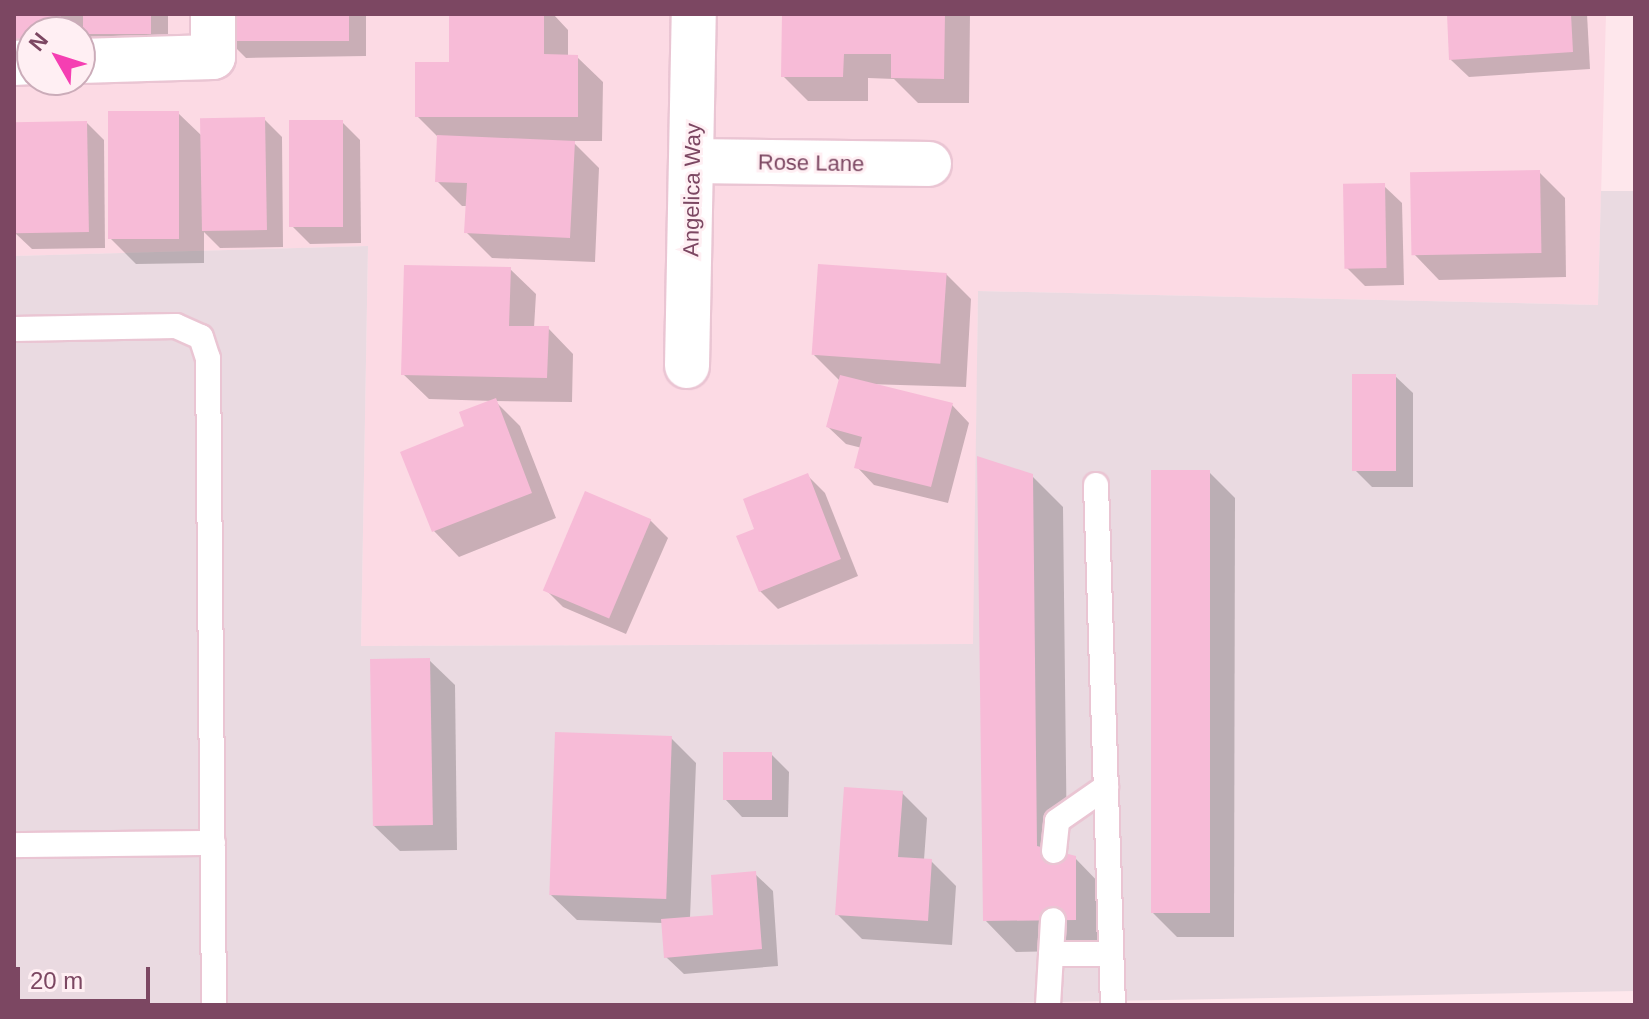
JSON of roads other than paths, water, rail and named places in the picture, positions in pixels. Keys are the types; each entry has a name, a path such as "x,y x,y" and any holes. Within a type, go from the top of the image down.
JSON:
{"street":[{"path":"96,61 213,57 213,14"},
{"name":"Angelica Way","path":"687,366 694,14"},
{"name":"Rose Lane","path":"693,161 929,164"}],"lane":[{"path":"14,329 176,326 201,337 208,358 214,1005"},
{"path":"1096,485 1113,1005"},
{"path":"1054,851 1057,821 1106,787"},
{"path":"14,845 213,843"},
{"path":"1048,1005 1053,920"},
{"path":"1051,954 1111,954"}]}
